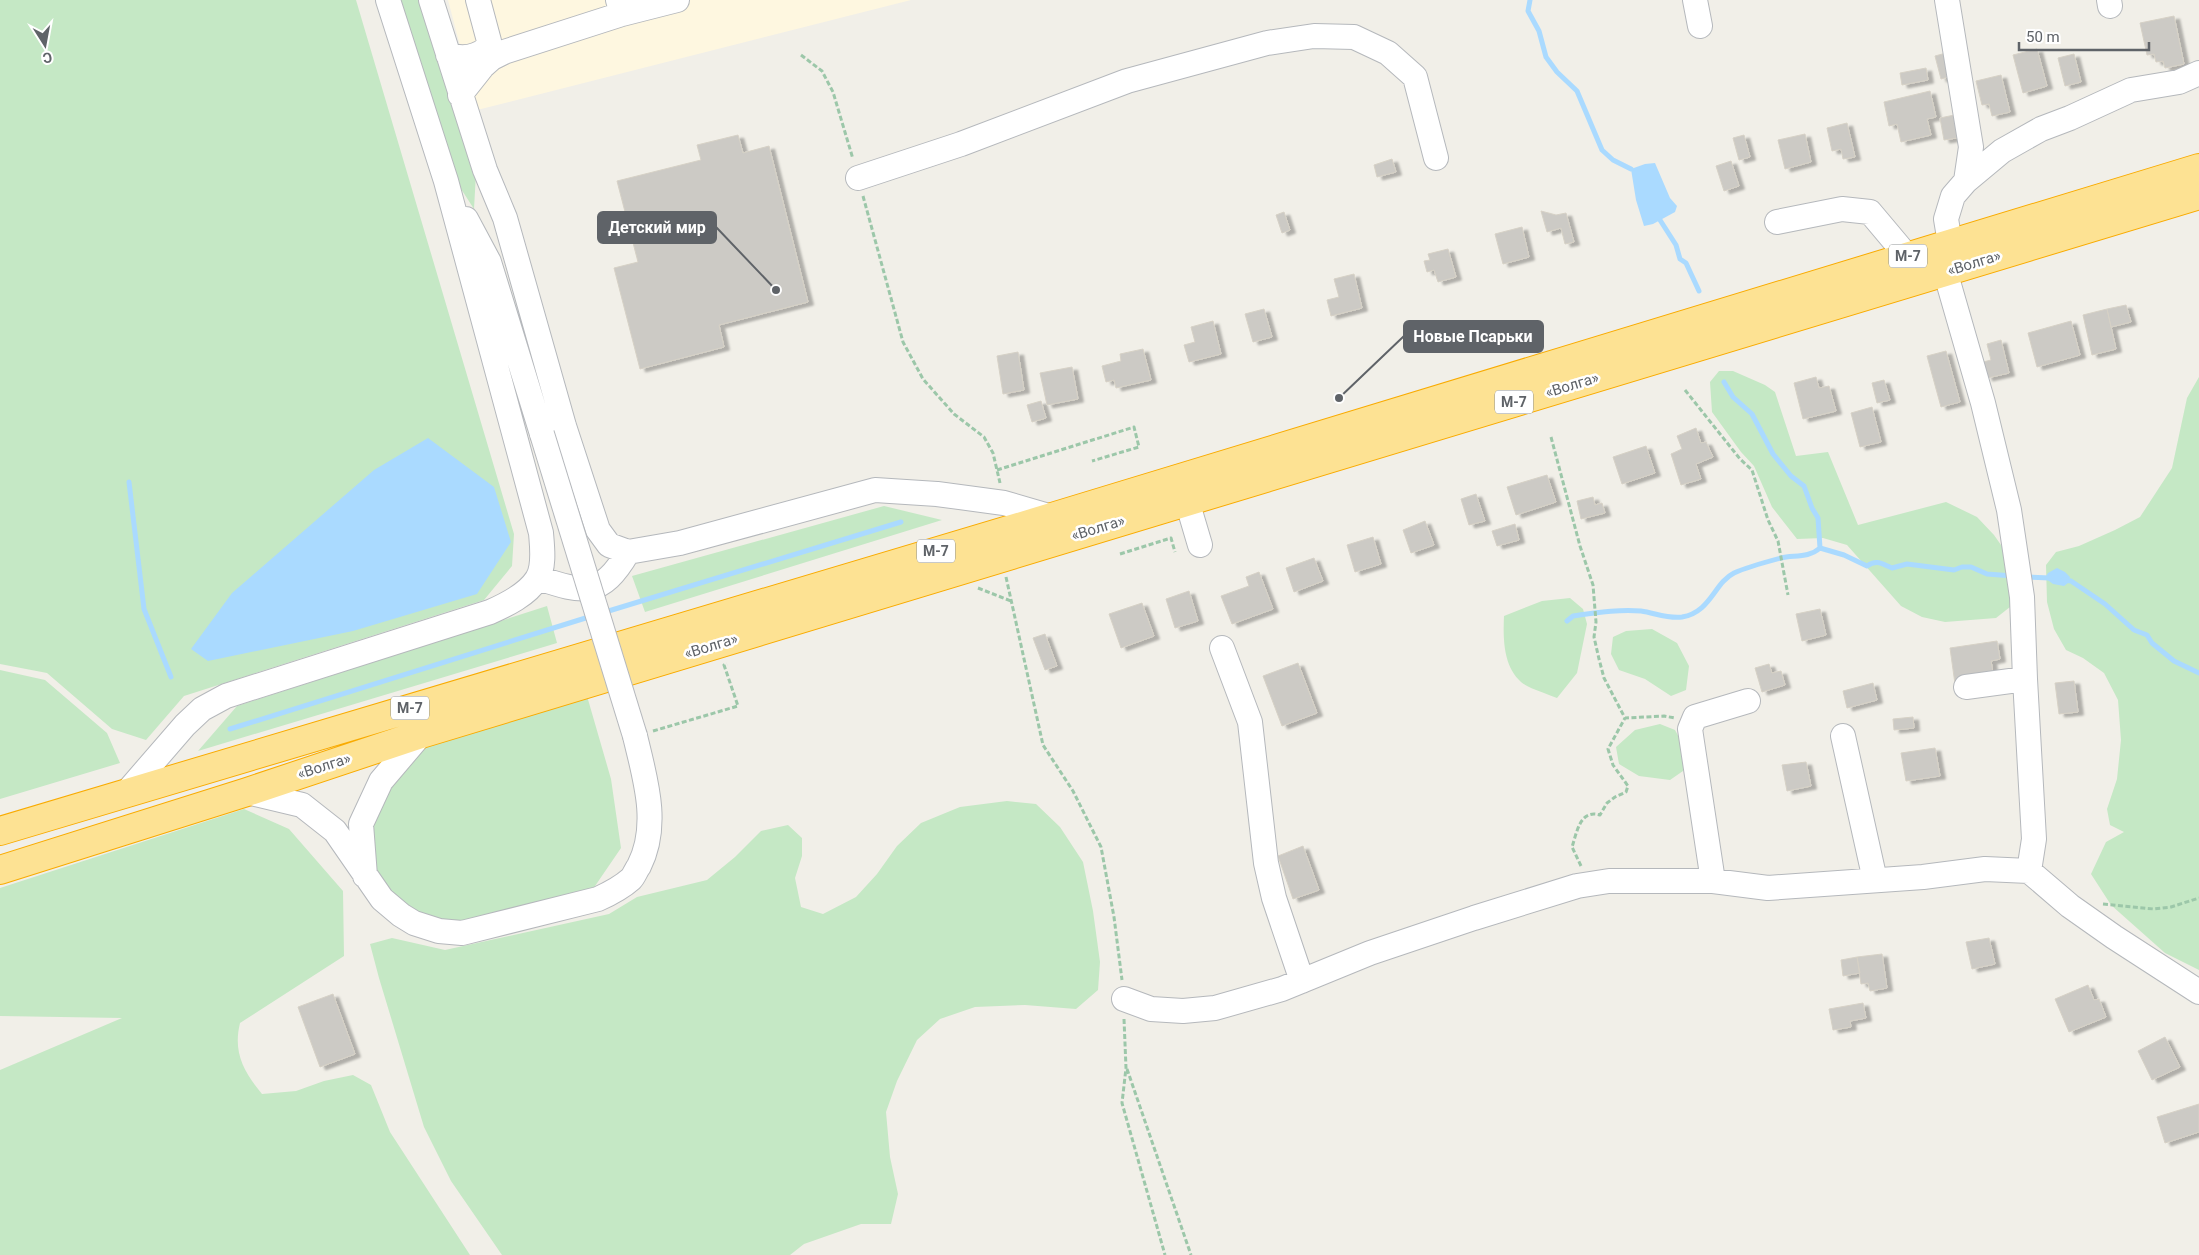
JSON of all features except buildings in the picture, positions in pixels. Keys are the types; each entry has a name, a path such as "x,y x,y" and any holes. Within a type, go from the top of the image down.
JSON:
{"highway":[{"name":"«Волга»","path":"0,831 1052,517 2199,168"},
{"name":"«Волга»","path":"0,870 247,792 421,734 2199,195"}],"street":[{"path":"127,792 185,725 202,709 226,696 490,612 506,605 519,596 538,578 542,557 541,533 446,182 388,0"},
{"path":"431,0 485,170 505,218 564,426 598,530 609,545 628,552 680,542 875,490 937,494 1004,503 1052,517"},
{"path":"448,56 461,58 482,53 487,48 488,41 478,0"},
{"path":"460,95 483,66 504,52 620,7 677,0"},
{"path":"1695,0 1700,26"},
{"path":"1947,0 1971,146 1966,181"},
{"path":"858,178 961,144 1127,81 1268,43 1314,36 1354,37 1388,53 1415,77 1436,158"},
{"path":"1950,243 1946,219 1953,196 1966,181 2002,151 2041,129 2070,118 2130,90 2179,82 2199,73"},
{"path":"485,170 489,262"},
{"path":"247,792 302,806 335,831 365,878 382,899 414,923 439,931 462,933 598,899 613,892 632,878 645,855 650,822 644,734 542,434 489,262 446,182"},
{"path":"1777,222 1842,209 1870,212 1907,256"},
{"path":"1945,271 1983,403 2009,510 2022,596 2034,839 2029,871"},
{"path":"1187,501 1200,545"},
{"path":"538,578 575,590 589,588 606,581 617,571 628,552"},
{"path":"1222,648 1250,722 1266,863 1274,898 1302,981"},
{"path":"1966,687 2025,679"},
{"path":"1713,881 1690,729 1696,717 1748,701"},
{"path":"365,878 361,824 380,780 421,734"},
{"path":"1843,736 1875,880"},
{"path":"1124,998 1151,1009 1183,1011 1215,1008 1282,989 1370,953 1577,886 1589,884 1636,880 1713,881 1768,888 1923,877 1985,869 2029,871 2070,906 2199,992"}],"path":[{"path":"801,55 822,71 833,92 903,342 922,379 954,414 984,437 993,453 1004,503"},
{"path":"1685,390 1740,459 1752,470 1768,520 1778,541 1788,595"},
{"path":"997,470 1134,427 1139,447 1092,461"},
{"path":"1551,437 1580,546 1593,585 1596,622 1594,637 1598,659 1604,678 1625,718"},
{"path":"1120,554 1171,538 1175,552"},
{"path":"1002,557 1019,643 1043,745 1074,791 1100,847 1114,917 1124,998 1126,1068 1122,1103 1165,1255"},
{"path":"971,586 1012,602"},
{"path":"644,734 738,706 724,665 734,662"},
{"path":"1625,718 1664,716 1680,719 1692,725"},
{"path":"1589,884 1572,846 1582,820 1588,814 1600,815 1607,803 1626,792 1628,786 1613,765 1608,749 1625,718"},
{"path":"2070,906 2094,903 2154,909 2171,907 2199,898"},
{"path":"1126,1068 1191,1255"}],"shaded area":[{"path":"448,0 911,0 477,110"}],"green space":[{"path":"0,0 356,0 514,534 512,566 484,600 184,696 146,740 112,729 47,673 0,664"},
{"path":"399,0 423,0 476,173 474,209 454,178"},
{"path":"1719,371 1733,371 1765,385 1775,392 1796,456 1828,452 1858,525 1946,502 1977,517 1994,535 2008,555 2015,593 2010,607 1996,618 1945,622 1922,617 1901,606 1847,545 1823,538 1797,539 1772,507 1754,466 1741,452 1712,412 1710,382"},
{"path":"2199,377 2199,970 2165,953 2111,905 2091,874 2106,842 2124,832 2110,825 2107,809 2117,779 2121,740 2118,700 2104,673 2083,658 2066,650 2054,629 2047,602 2046,565 2056,552 2079,546 2140,517 2172,468 2187,398"},
{"path":"884,506 942,520 645,612 632,576"},
{"path":"1570,598 1583,609 1587,624 1577,673 1557,698 1528,686 1515,675 1507,660 1505,651 1504,616 1542,601"},
{"path":"547,606 557,643 198,751 237,706"},
{"path":"1652,629 1677,643 1689,666 1686,690 1671,696 1645,679 1619,670 1611,654 1613,637 1626,631"},
{"path":"0,670 45,680 107,733 120,763 0,799"},
{"path":"587,696 611,779 621,848 593,889 469,920 445,922 406,911 374,874 370,828 388,790 426,745"},
{"path":"1660,724 1675,730 1686,750 1683,771 1670,780 1639,776 1619,764 1616,747 1635,730"},
{"path":"1007,801 1036,804 1060,827 1083,862 1093,911 1100,962 1098,990 1076,1009 1025,1005 975,1007 940,1019 917,1040 897,1081 886,1112 890,1157 898,1194 891,1224 861,1224 804,1244 790,1255 502,1255 451,1181 424,1127 370,944 392,938 445,950 609,914 637,897 707,880 735,857 761,831 788,825 802,838 802,856 795,878 801,907 823,914 856,897 877,874 897,846 921,823 960,807"},
{"path":"244,809 289,829 343,891 344,956 240,1023 238,1043 241,1061 245,1069 262,1094 296,1091 324,1081 353,1075 371,1085 390,1132 470,1255 0,1255 0,1070 122,1018 0,1016 0,888"}],"water":[{"path":"1655,163 1670,198 1677,206 1675,212 1653,224 1644,226 1636,200 1631,169"},
{"path":"428,438 494,487 511,542 477,594 353,631 208,661 191,649 232,593 374,470"},
{"path":"2057,568 2070,577 2068,583 2064,586 2053,584 2045,578 2048,573"}],"waterway":[{"path":"1530,0 1528,11 1539,31 1546,57 1557,72 1577,91 1602,150 1613,160 1631,169"},
{"path":"1660,220 1676,245 1680,259 1686,263 1699,291"},
{"path":"1567,621 1573,616 1624,611 1641,611 1667,617 1682,617 1692,614 1706,604 1722,583 1734,573 1781,558 1806,555 1820,548 1818,518 1804,486 1791,476 1773,454 1752,414 1733,397 1724,382"},
{"path":"129,482 144,609 171,677"},
{"path":"602,613 901,522"},
{"path":"1820,548 1844,555 1867,566 1877,563 1892,568 1907,564 1954,570 1962,567 1971,567 1987,574 2013,576"},
{"path":"2026,577 2050,578"},
{"path":"2063,580 2071,581 2105,604 2134,630 2147,635 2152,643 2174,661 2199,673"},
{"path":"230,729 592,616"}],"place":[{"name":"Детский мир","path":"776,290"},
{"name":"Новые Псарьки","path":"1339,398"}]}
